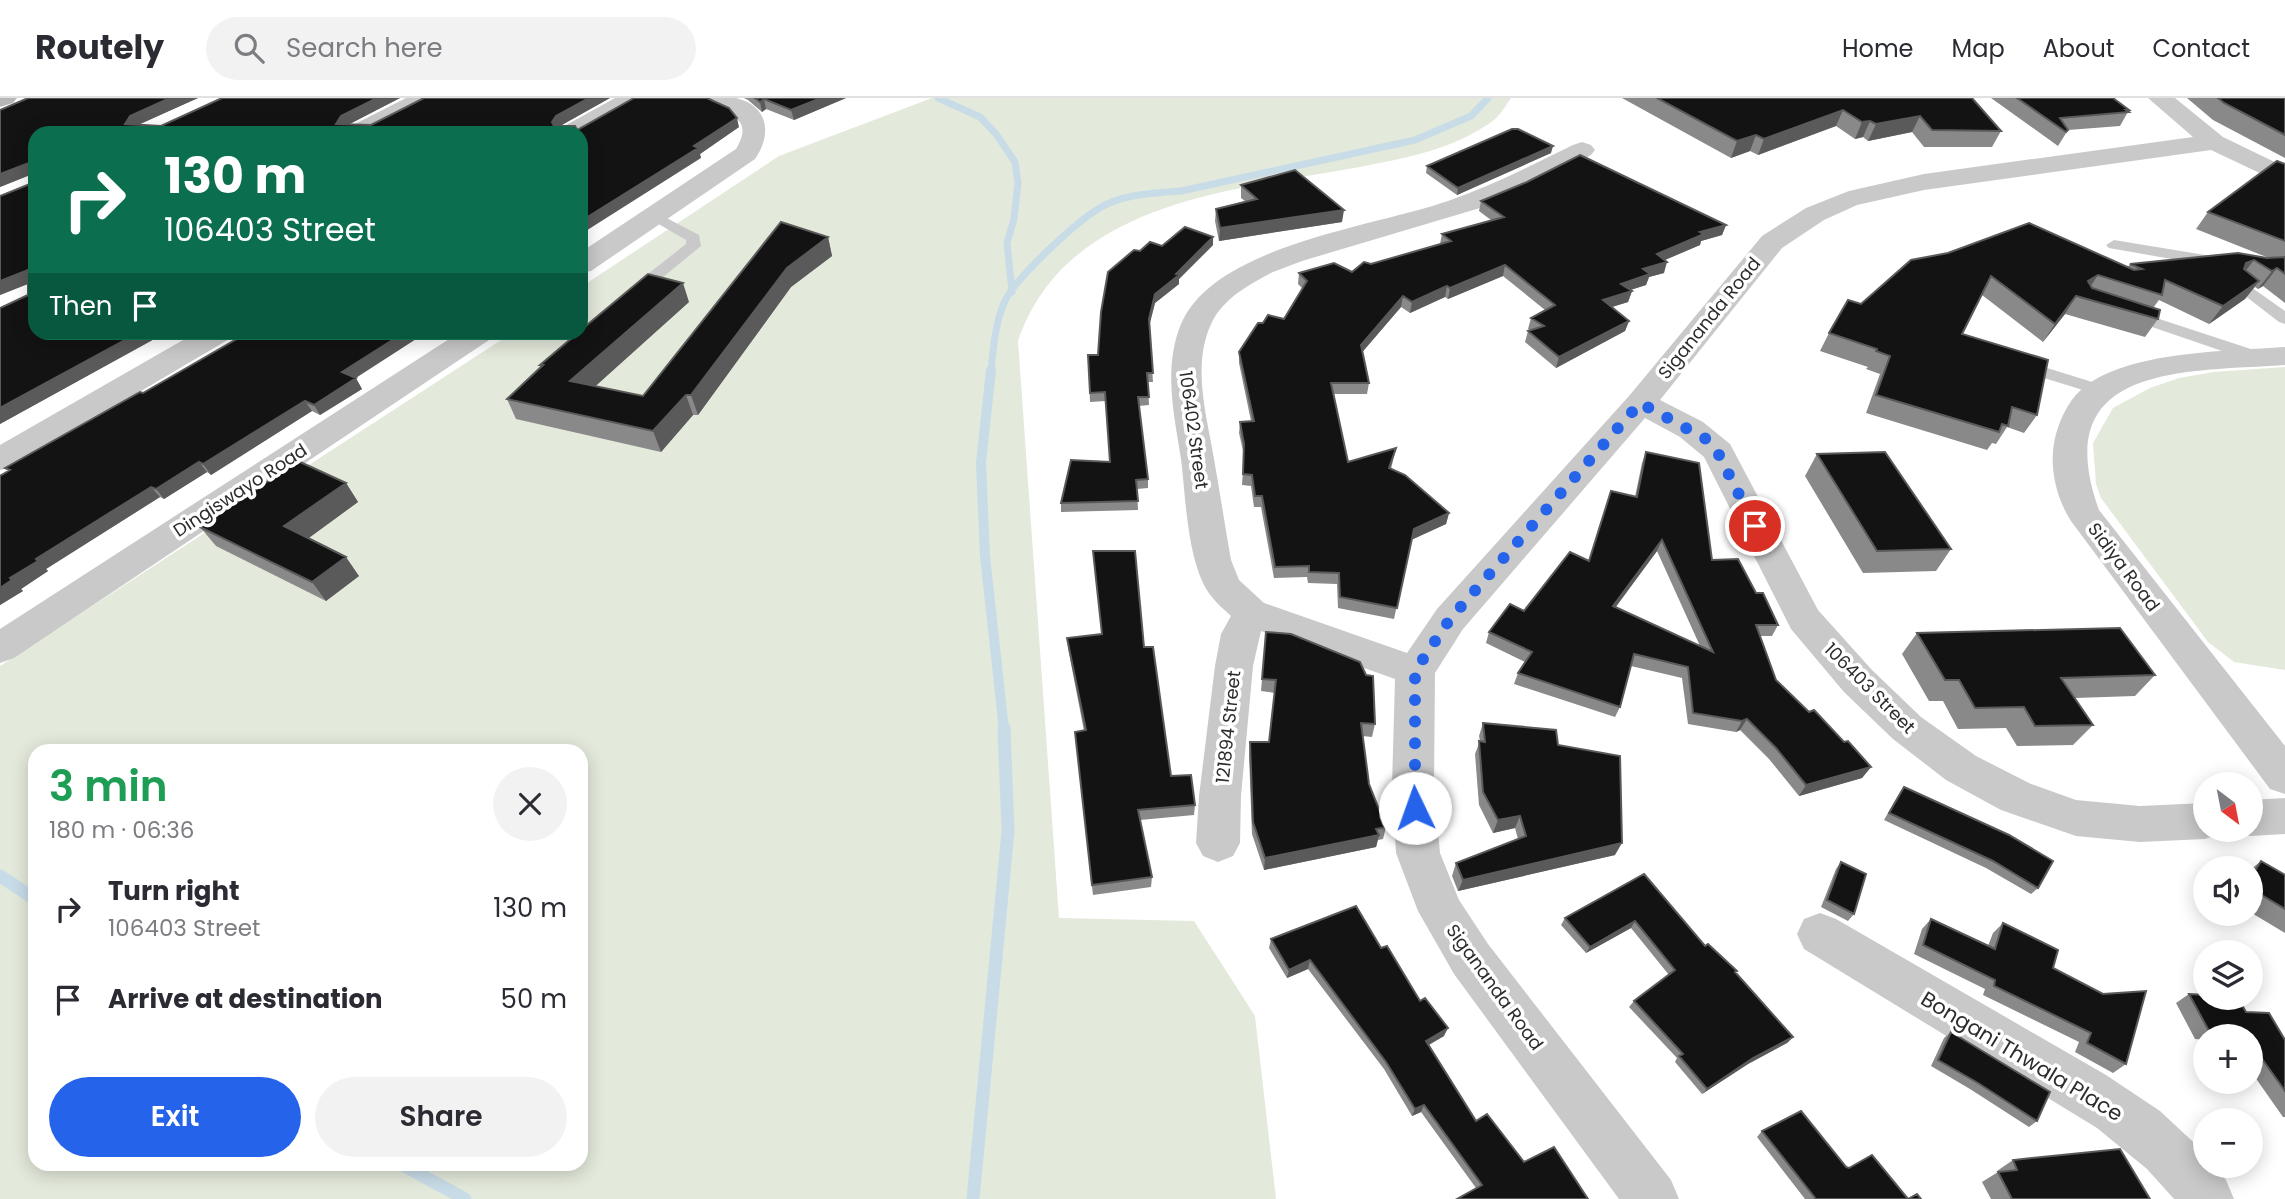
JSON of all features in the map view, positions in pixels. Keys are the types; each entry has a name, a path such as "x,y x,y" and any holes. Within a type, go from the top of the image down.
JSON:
{"main road":[{"path":"0,100 5,98"}],"street":[{"path":"370,126 424,98"},
{"path":"582,126 632,98"},
{"path":"588,260 746,154 755,142 757,131 751,119 740,110 714,98"},
{"path":"2160,98 2214,142 2285,177"},
{"name":"Sigananda Road","path":"1652,1199 1471,958 1441,911 1418,853 1413,785 1415,671 1450,619 1640,403 1772,242 1815,214 1849,199 1924,182 2214,142"},
{"name":"106402 Street","path":"1415,671 1251,613 1224,587 1213,560 1184,361 1192,332 1213,299 1236,279 1268,262 1474,202 1582,150"},
{"path":"0,459 206,340"},
{"name":"Dingiswayo Road","path":"0,648 469,340"},
{"path":"2099,390 2125,378 2168,368 2273,357"},
{"name":"Sidiya Road","path":"2099,390 2082,408 2072,436 2070,472 2083,513 2285,777"},
{"name":"106403 Street","path":"1640,403 1689,428 1706,439 1718,453 1804,619 1858,681 1907,728 1961,768 2016,797 2076,818 2140,824 2193,822"},
{"name":"121894 Street","path":"1218,843 1220,796 1234,666 1240,634 1251,613"},
{"path":"2263,817 2285,816"},
{"name":"Bongani Thwala Place","path":"1820,934 2091,1094 2138,1127 2173,1157 2207,1199"}],"lane":[{"path":"619,306 693,246 694,238 688,233 655,216"},
{"path":"2114,245 2227,264"},
{"path":"2241,285 2285,319"},
{"path":"2112,309 2273,357"},
{"path":"1999,358 2099,390"}],"shaded area":[{"path":"932,98 1511,98 1497,117 1480,129 1430,151 1377,164 1210,195 1160,210 1114,230 1074,258 1041,294 1018,341 1059,918 1194,921 1255,1016 1276,1199 0,1199 0,666 501,340 588,340 588,282 779,156"},
{"path":"2285,367 2285,670 2234,662 2208,642 2101,498 2096,484 2093,443 2113,408 2150,388 2179,378 2214,372"}],"building":[{"path":"28,98 170,98 130,116 125,124 161,126 28,126 28,163 0,174 0,110"},
{"path":"222,98 377,98 341,116 336,124 371,125 424,98 589,98 556,116 552,122 554,126 161,126"},
{"path":"634,98 707,98 729,108 737,118 694,146 698,148 588,217 588,126 584,126"},
{"path":"755,98 821,98 791,110 764,99 760,102"},
{"path":"1657,98 1972,98 2001,131 1932,130 1920,116 1876,124 1870,121 1862,122 1843,110 1764,139 1756,135 1737,141"},
{"path":"2017,98 2113,98 2129,112 2060,118 2068,130 2066,132"},
{"path":"2218,98 2285,98 2285,135 2224,103"},
{"path":"1512,129 1518,129 1553,146 1458,188 1427,166"},
{"path":"1580,155 1726,225 1700,232 1704,234 1657,254 1667,262 1643,269 1650,274 1621,284 1632,291 1603,300 1629,321 1559,357 1528,331 1544,326 1531,318 1555,305 1505,265 1412,302 1403,296 1361,345 1369,383 1331,383 1348,462 1396,448 1389,468 1405,475 1449,513 1414,529 1397,608 1340,597 1339,573 1309,572 1309,566 1275,567 1262,496 1255,496 1252,475 1243,474 1244,444 1240,422 1254,421 1239,352 1258,323 1263,323 1268,315 1284,319 1307,281 1299,273 1334,263 1352,272 1364,262 1371,264 1451,241 1442,234 1504,217 1481,201 1527,182"},
{"path":"2277,161 2285,164 2285,241 2208,212"},
{"path":"1295,170 1344,210 1220,228 1216,209 1257,199 1241,185"},
{"path":"28,185 28,270 0,281 0,196"},
{"path":"781,222 828,237 787,268 691,395 686,395 653,431 507,399 570,340 588,340 588,324 648,274 683,283 570,381 643,396"},
{"path":"2029,223 2134,270 2142,269 2130,264 2238,253 2267,258 2285,257 2285,274 2277,268 2272,271 2254,260 2246,263 2244,269 2259,281 2223,306 2165,280 2162,295 2098,275 2088,281 2092,288 2160,310 2158,319 2076,296 2055,324 1991,276 1962,334 2048,360 2037,415 2012,407 2008,426 2002,424 1999,432 1876,395 1890,356 1829,333 1848,300 1861,304 1911,260 1948,253"},
{"path":"1185,227 1213,237 1176,274 1179,275 1155,294 1149,319 1153,373 1147,373 1149,397 1138,397 1148,479 1136,480 1138,501 1061,503 1071,460 1110,462 1105,392 1090,393 1088,355 1098,355 1101,312 1108,272 1134,250 1140,251 1150,242 1162,246"},
{"path":"28,295 28,340 125,340 0,408 0,308"},
{"path":"235,340 392,340 342,372 356,378 314,405 305,401 203,464 199,462 156,489 151,487 36,559 38,561 10,578 12,580 0,588 0,476 10,470 5,468 140,392 143,393"},
{"path":"1646,452 1699,463 1712,560 1738,559 1756,593 1763,593 1778,625 1756,625 1776,680 1809,712 1814,710 1844,742 1848,741 1871,767 1806,785 1776,748 1747,719 1742,721 1693,713 1688,667 1634,654 1620,707 1518,673 1532,652 1489,632 1510,604 1524,611 1570,552 1589,561 1611,491 1637,497","holes":["1662,540 1713,652 1613,606"]},
{"path":"1885,452 1951,549 1877,551 1817,454"},
{"path":"298,461 346,483 284,526 346,557 312,582 200,527"},
{"path":"1093,551 1135,551 1144,647 1153,647 1171,776 1191,775 1195,805 1138,810 1152,877 1092,885 1075,732 1086,730 1067,638 1102,634"},
{"path":"2120,628 2155,675 2061,678 2093,725 2035,726 2024,707 1975,708 1959,680 1945,680 1917,633"},
{"path":"1266,632 1291,634 1360,662 1366,675 1373,676 1375,724 1361,723 1369,784 1386,827 1376,829 1379,835 1265,858 1253,822 1250,742 1269,742 1276,680 1262,679"},
{"path":"1483,723 1556,730 1558,745 1620,756 1622,843 1463,880 1456,863 1526,836 1520,816 1498,820 1483,792 1479,741 1485,742"},
{"path":"1904,787 2009,835 2053,861 2038,888 1993,861 1889,813"},
{"path":"1841,862 1866,874 1854,914 1827,900"},
{"path":"2263,862 2285,875 2285,909 2263,896"},
{"path":"1644,874 1705,946 1708,944 1737,971 1735,972 1793,1037 1753,1058 1707,1089 1679,1056 1683,1054 1634,1001 1675,970 1635,921 1590,947 1565,918"},
{"path":"1356,906 1381,948 1387,946 1420,1001 1425,998 1448,1028 1426,1041 1476,1121 1487,1114 1524,1162 1554,1147 1588,1199 1457,1199 1482,1185 1424,1105 1415,1109 1386,1062 1310,960 1289,970 1271,939"},
{"path":"1931,919 1995,949 2003,923 2058,950 2053,968 2103,994 2146,991 2126,1064 2087,1043 2091,1033 1994,986 1995,980 1923,945"},
{"path":"2198,1010 2269,1013 2285,1040 2285,1091 2263,1060 2263,1024 2205,1024"},
{"path":"1951,1032 2050,1092 2037,1121 1938,1060"},
{"path":"1801,1111 1846,1167 1849,1168 1872,1155 1908,1199 1816,1199 1762,1131"},
{"path":"2120,1149 2150,1199 2012,1199 1998,1172 2017,1170 2013,1160"},
{"path":"1917,1194 1921,1199 1908,1199"}],"waterway":[{"path":"938,98 980,117 996,134 1015,162 1018,183 1014,219 1007,243 1012,291"},
{"path":"1012,291 1060,239 1087,216 1107,204 1127,197 1181,191 1415,140 1471,116 1488,98"},
{"path":"991,372 998,320 1012,291"},
{"path":"991,370 981,463 985,556 1004,730"},
{"path":"973,1199 1008,831 1004,728"},
{"path":"0,876 28,894"},
{"path":"414,1171 465,1199"}],"route":[{"path":"1415,808 1415,671 1450,619 1640,403 1706,439 1718,453 1755,526"}]}
